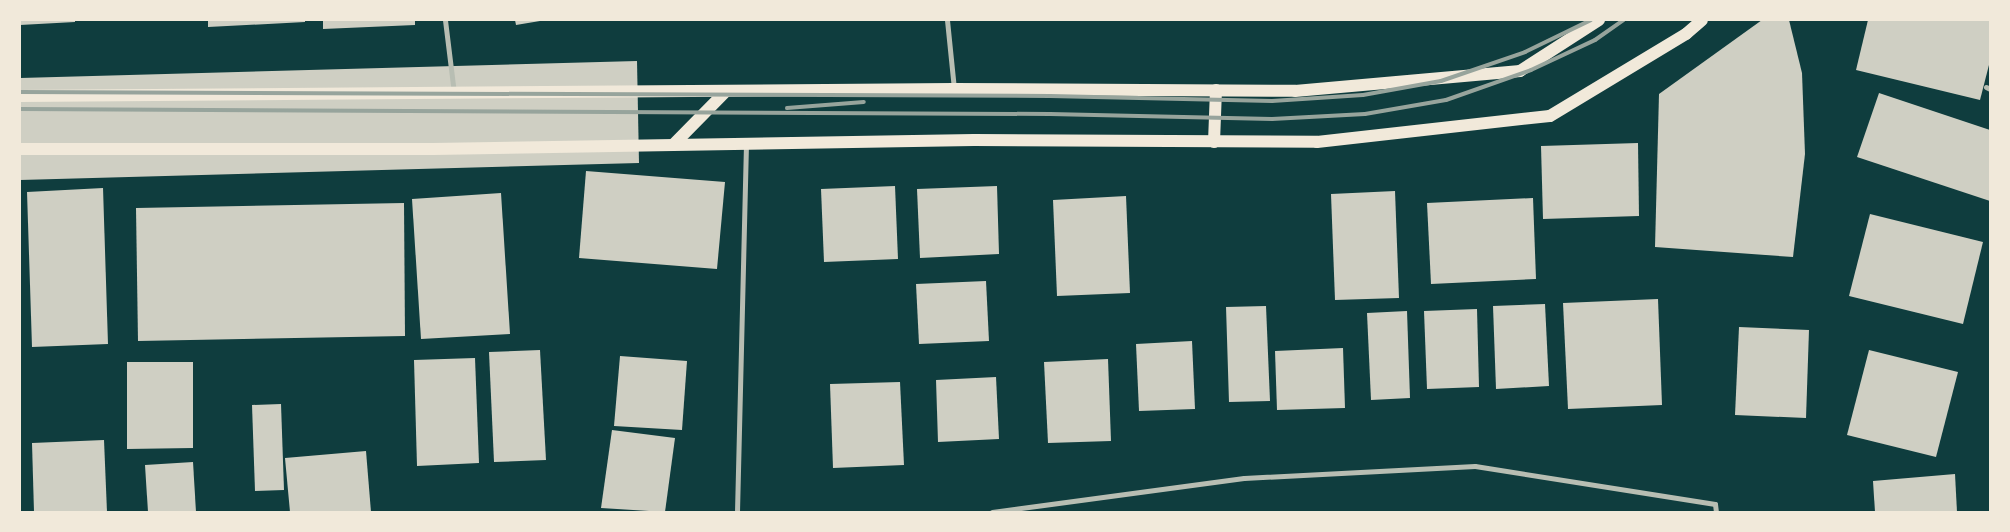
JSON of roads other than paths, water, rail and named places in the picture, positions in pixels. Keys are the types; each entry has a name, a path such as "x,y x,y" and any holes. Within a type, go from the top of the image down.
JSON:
{"main road":[{"path":"20,96 954,89 1295,91 1520,71 1599,20"},
{"path":"20,149 433,149 746,143 1317,142 1550,116 1686,34 1702,20"},
{"path":"1214,142 1216,90"},
{"path":"673,145 725,92"}],"street":[{"path":"445,20 454,93"},
{"path":"947,20 954,89"},
{"path":"738,512 746,143"},
{"path":"992,512 1244,478 1475,466 1715,504 1716,512"}],"railway":[{"path":"20,92 1050,96 1272,101 1363,95 1441,81 1525,52 1591,20"},
{"path":"20,109 1050,114 1272,119 1365,114 1446,100 1531,70 1595,40 1624,20"},
{"path":"787,108 864,102"}]}
